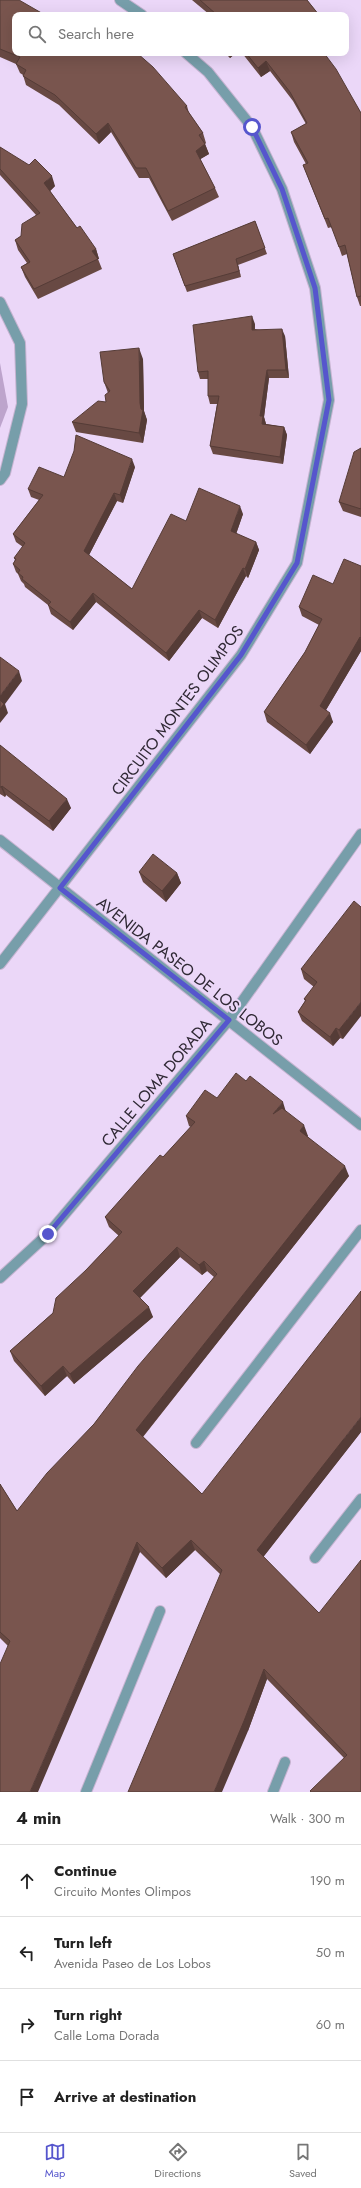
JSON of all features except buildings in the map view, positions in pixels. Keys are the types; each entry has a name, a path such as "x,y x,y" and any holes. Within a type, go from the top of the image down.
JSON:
{"street":[{"path":"120,0 138,12"},
{"name":"CIRCUITO MONTES OLIMPOS","path":"0,964 241,655 297,563 329,400 315,288 282,189 252,127 208,72 189,56"},
{"path":"0,302 20,343 22,404 5,473 0,480"},
{"name":"CALLE LOMA DORADA","path":"0,1278 48,1234 229,1020 361,834"},
{"name":"AVENIDA PASEO DE LOS LOBOS","path":"0,840 361,1125"},
{"path":"196,1443 361,1230"},
{"path":"315,1558 361,1499"},
{"path":"86,1792 160,1611"},
{"path":"273,1792 285,1762"}],"shaded area":[{"path":"0,363 8,407 0,428"}],"route":[{"path":"48,1234 229,1020 60,888 241,655 297,563 329,400 315,288 282,189 252,127"}]}
